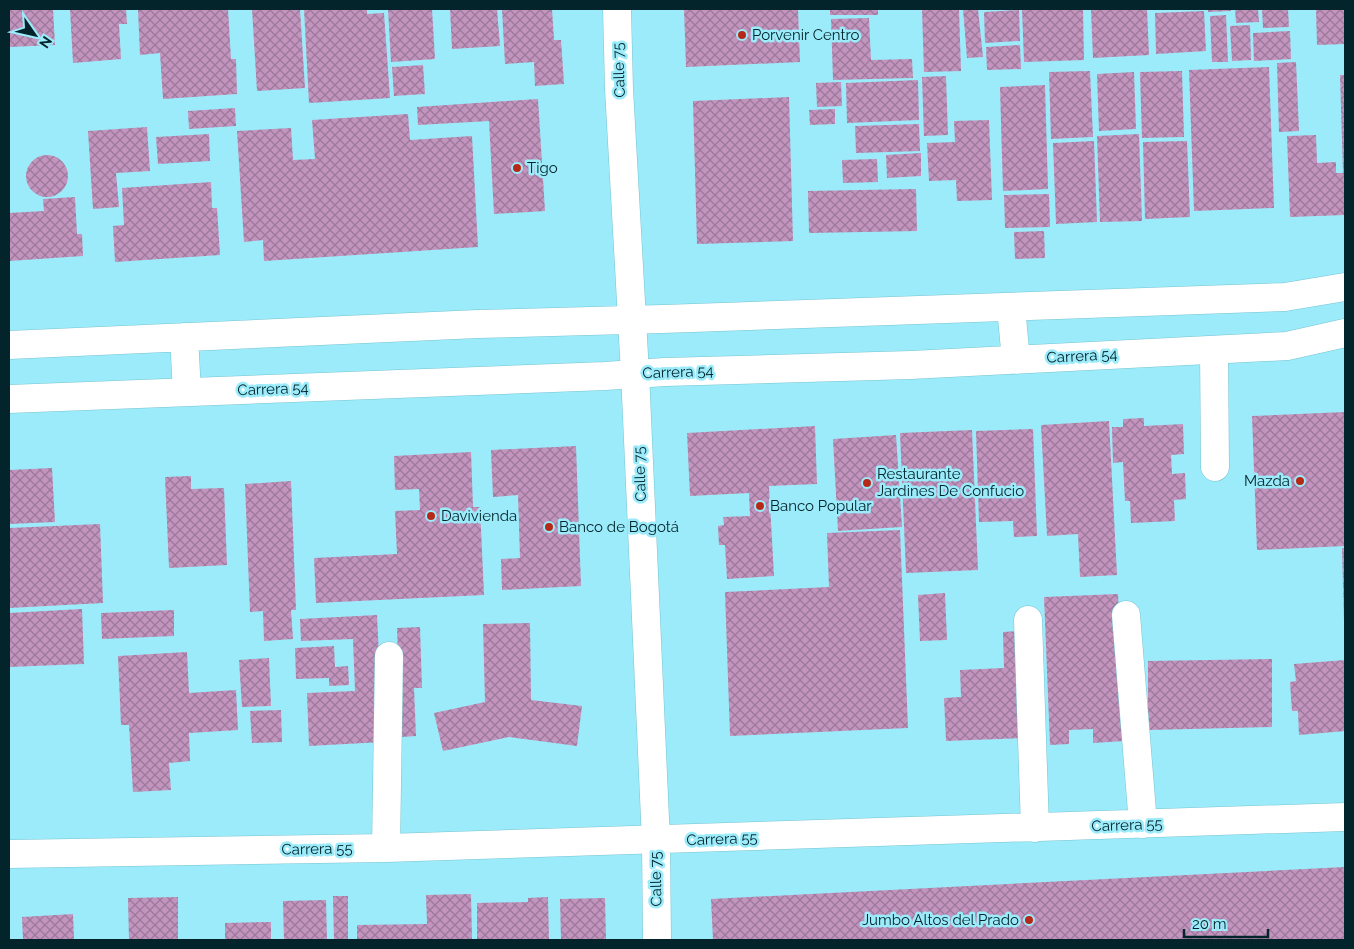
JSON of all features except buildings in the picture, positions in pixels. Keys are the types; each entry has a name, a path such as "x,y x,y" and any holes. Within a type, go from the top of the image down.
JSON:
{"main road":[{"name":"Calle 75","path":"618,9 619,89 635,374 656,841 657,940"},
{"path":"9,345 478,324 1285,297 1345,287"},
{"path":"1011,307 1016,360"},
{"name":"Carrera 54","path":"9,398 1016,360 1287,346 1345,333"},
{"path":"184,337 188,392"},
{"path":"1214,350 1215,468"},
{"path":"1126,614 1143,824"},
{"path":"1028,620 1035,828"},
{"path":"386,848 389,656"},
{"name":"Carrera 55","path":"9,854 386,848 656,841 1345,817"}],"place":[{"name":"Porvenir Centro","path":"742,35"},
{"name":"Tigo","path":"517,168"},
{"name":"Mazda","path":"1300,481"},
{"name":"Restaurante Jardines De Confucio","path":"867,483"},
{"name":"Banco Popular","path":"760,506"},
{"name":"Davivienda","path":"431,516"},
{"name":"Banco de Bogotá","path":"549,527"},
{"name":"Jumbo Altos del Prado","path":"1029,920"}]}
